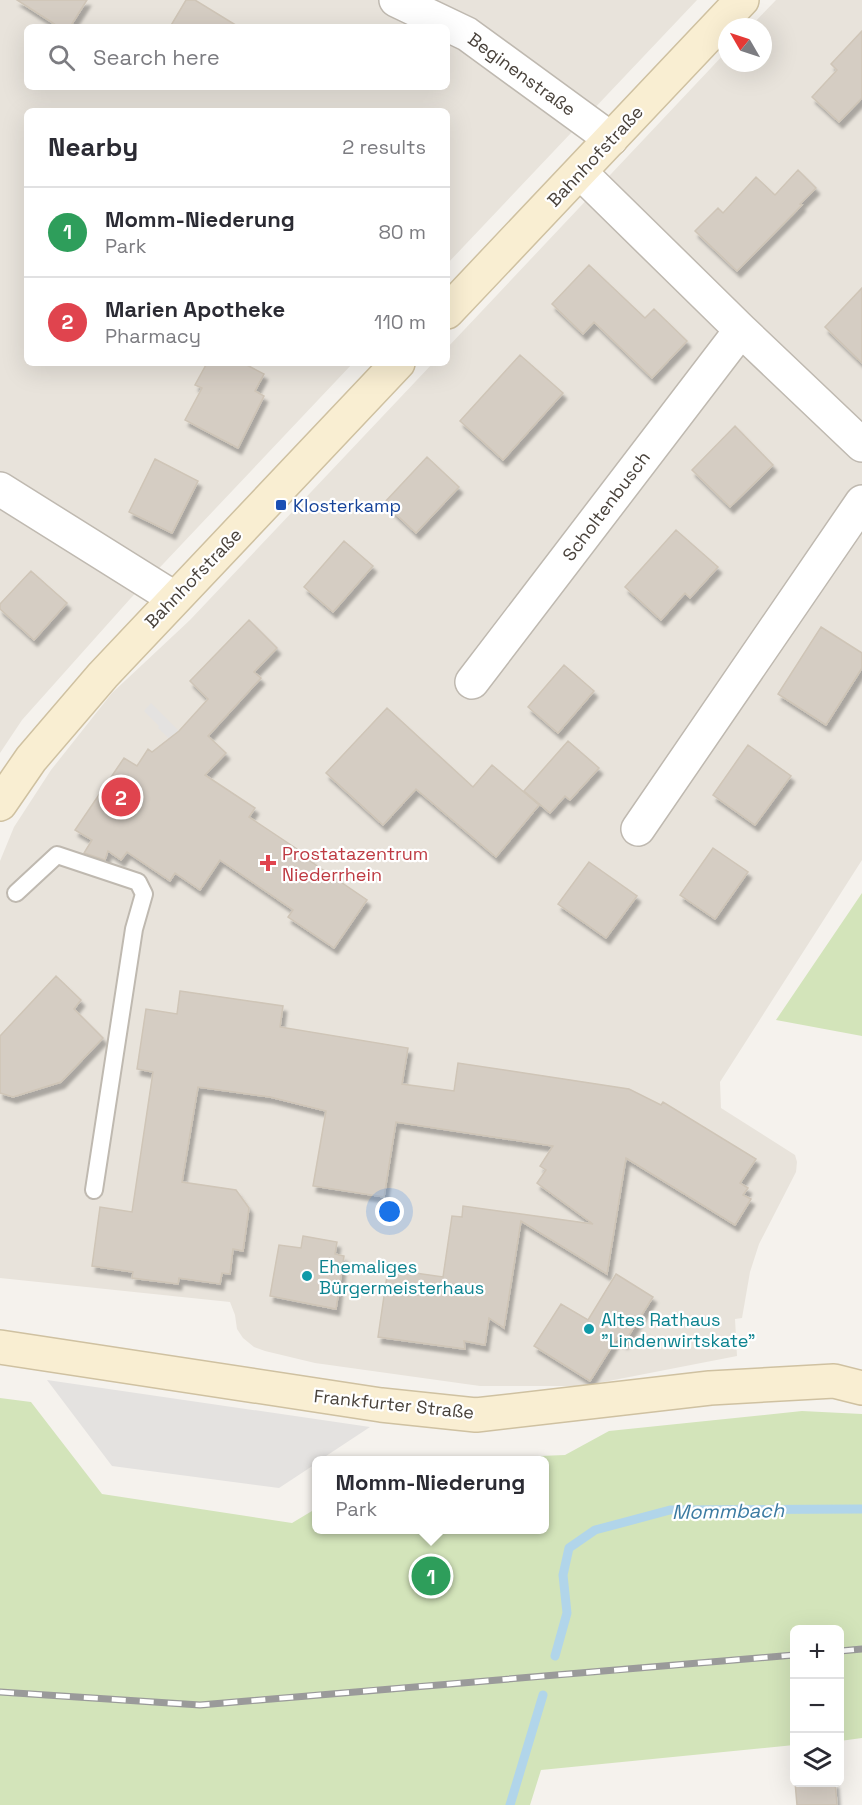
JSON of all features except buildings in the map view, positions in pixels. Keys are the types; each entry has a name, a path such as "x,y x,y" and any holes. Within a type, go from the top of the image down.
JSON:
{"street":[{"name":"Beginenstraße","path":"396,0 446,24"},
{"name":"Bahnhofstraße","path":"450,309 742,0"},
{"name":"Beginenstraße","path":"450,26 467,34 611,139"},
{"path":"580,172 862,445"},
{"name":"Scholtenbusch","path":"472,682 741,330"},
{"name":"Bahnhofstraße","path":"0,804 31,759 103,675 395,366"},
{"path":"0,489 174,598"},
{"path":"638,829 862,502"},
{"name":"Frankfurter Straße","path":"0,1347 381,1405 476,1415 710,1388 834,1381 862,1388"}],"lane":[{"path":"16,893 57,855 138,882 144,894 134,929 94,1190"}],"shaded area":[{"path":"0,0 697,0 450,261 450,108 24,108 24,366 350,366 130,599 22,720 0,753"},
{"path":"776,0 862,0 862,860 720,1082 721,1108 795,1155 797,1162 796,1172 759,1244 750,1272 742,1318 735,1319 737,1356 583,1386 480,1386 315,1363 265,1351 254,1347 243,1338 237,1329 230,1302 0,1278 0,861 14,827 51,770 112,693 190,620 430,366 450,366 450,345 718,61 718,72 772,72 772,18 759,18"},
{"path":"151,703 209,761 201,769 158,728 159,726 144,711"},
{"path":"47,1380 370,1427 326,1456 312,1456 312,1466 279,1488 112,1466"}],"green space":[{"path":"862,893 862,1036 776,1020"},
{"path":"0,1398 31,1402 102,1494 292,1523 312,1511 312,1534 549,1534 549,1456 541,1456 565,1455 609,1431 802,1411 862,1414 862,1738 844,1740 844,1625 790,1625 790,1745 541,1770 530,1805 0,1805"}],"waterway":[{"name":"Mommbach","path":"555,1656 567,1613 563,1575 569,1548 595,1530 670,1510 862,1509"},
{"name":"Mommbach","path":"510,1805 543,1695"}],"railway":[{"path":"844,1651 862,1649"},
{"path":"0,1692 200,1705 790,1655"}],"place":[{"name":"Klosterkamp","path":"281,505"},
{"name":"Marien Apotheke","path":"121,797"},
{"name":"Prostatazentrum Niederrhein","path":"268,863"},
{"name":"Ehemaliges Bürgermeisterhaus","path":"307,1276"},
{"name":"Altes Rathaus \"Lindenwirtskate\"","path":"589,1329"},
{"name":"Momm-Niederung","path":"431,1576"}]}
